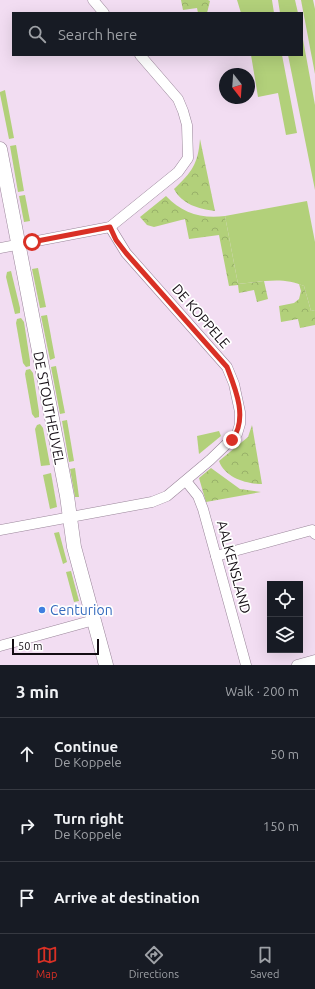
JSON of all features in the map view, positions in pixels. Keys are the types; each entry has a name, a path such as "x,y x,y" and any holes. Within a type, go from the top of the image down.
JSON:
{"street":[{"path":"93,0 103,12"},
{"path":"0,248 110,227 178,172 188,158 187,125 178,99 141,56"},
{"name":"DE STOUTHEUVEL","path":"0,149 67,496 74,547 106,665"},
{"name":"DE KOPPELE","path":"0,530 156,501 167,496 186,481 237,434 240,418 234,384 227,367 126,253 116,240 110,227"},
{"name":"AALKENSLAND","path":"186,481 200,500 246,665"},
{"path":"216,556 312,530 315,534"},
{"path":"0,646 94,620"},
{"path":"297,665 315,660"}],"green space":[{"path":"181,0 210,1 207,12 198,12 197,8 183,10"},
{"path":"237,0 272,0 274,12 241,12"},
{"path":"278,0 295,0 298,12 280,12"},
{"path":"301,0 313,0 315,9 315,74"},
{"path":"303,39 315,105 315,190 288,56 303,56"},
{"path":"251,56 282,56 297,133 286,135 278,93 258,97 255,68 253,68"},
{"path":"5,90 14,138 9,139 0,94 0,92"},
{"path":"200,139 215,211 191,205 181,198 174,189 193,167 198,155"},
{"path":"16,145 24,191 18,192 10,146"},
{"path":"25,195 30,221 24,222 19,196"},
{"path":"166,196 179,207 192,214 208,217 225,216 238,284 264,281 268,299 257,302 254,290 239,293 238,285 229,286 219,235 189,239 185,219 154,227 147,225 140,217"},
{"path":"307,201 315,242 315,310 311,311 304,286 296,283 271,280 238,284 225,216"},
{"path":"38,268 46,307 40,308 32,269"},
{"path":"11,271 20,308 20,313 15,314 6,277 7,272"},
{"path":"299,284 304,286 311,311 315,310 315,325 300,328 298,319 281,322 279,306 294,303 299,299 301,291"},
{"path":"47,315 55,358 50,360 41,316"},
{"path":"21,318 24,322 30,361 30,366 26,367 23,363 16,323 17,319"},
{"path":"56,366 65,413 60,414 51,367"},
{"path":"30,369 33,373 39,412 39,417 35,418 32,414 25,374 26,370"},
{"path":"67,420 74,461 69,462 62,421"},
{"path":"40,424 43,428 50,465 41,466 35,429 37,425"},
{"path":"252,425 262,484 250,483 231,476 222,467 219,461 248,437"},
{"path":"219,431 221,436 199,454 197,436"},
{"path":"75,468 79,497 75,497 70,469"},
{"path":"211,468 240,489 261,492 206,502 199,478"},
{"path":"51,473 57,507 50,509 43,475"},
{"path":"59,532 67,562 63,564 54,533"},
{"path":"71,571 79,601 74,602 66,572"}],"place":[{"name":"Centurion","path":"42,610"}],"route":[{"path":"32,242 110,227 116,240 126,253 227,367 234,384 240,412 240,424 237,434 232,440"}]}
